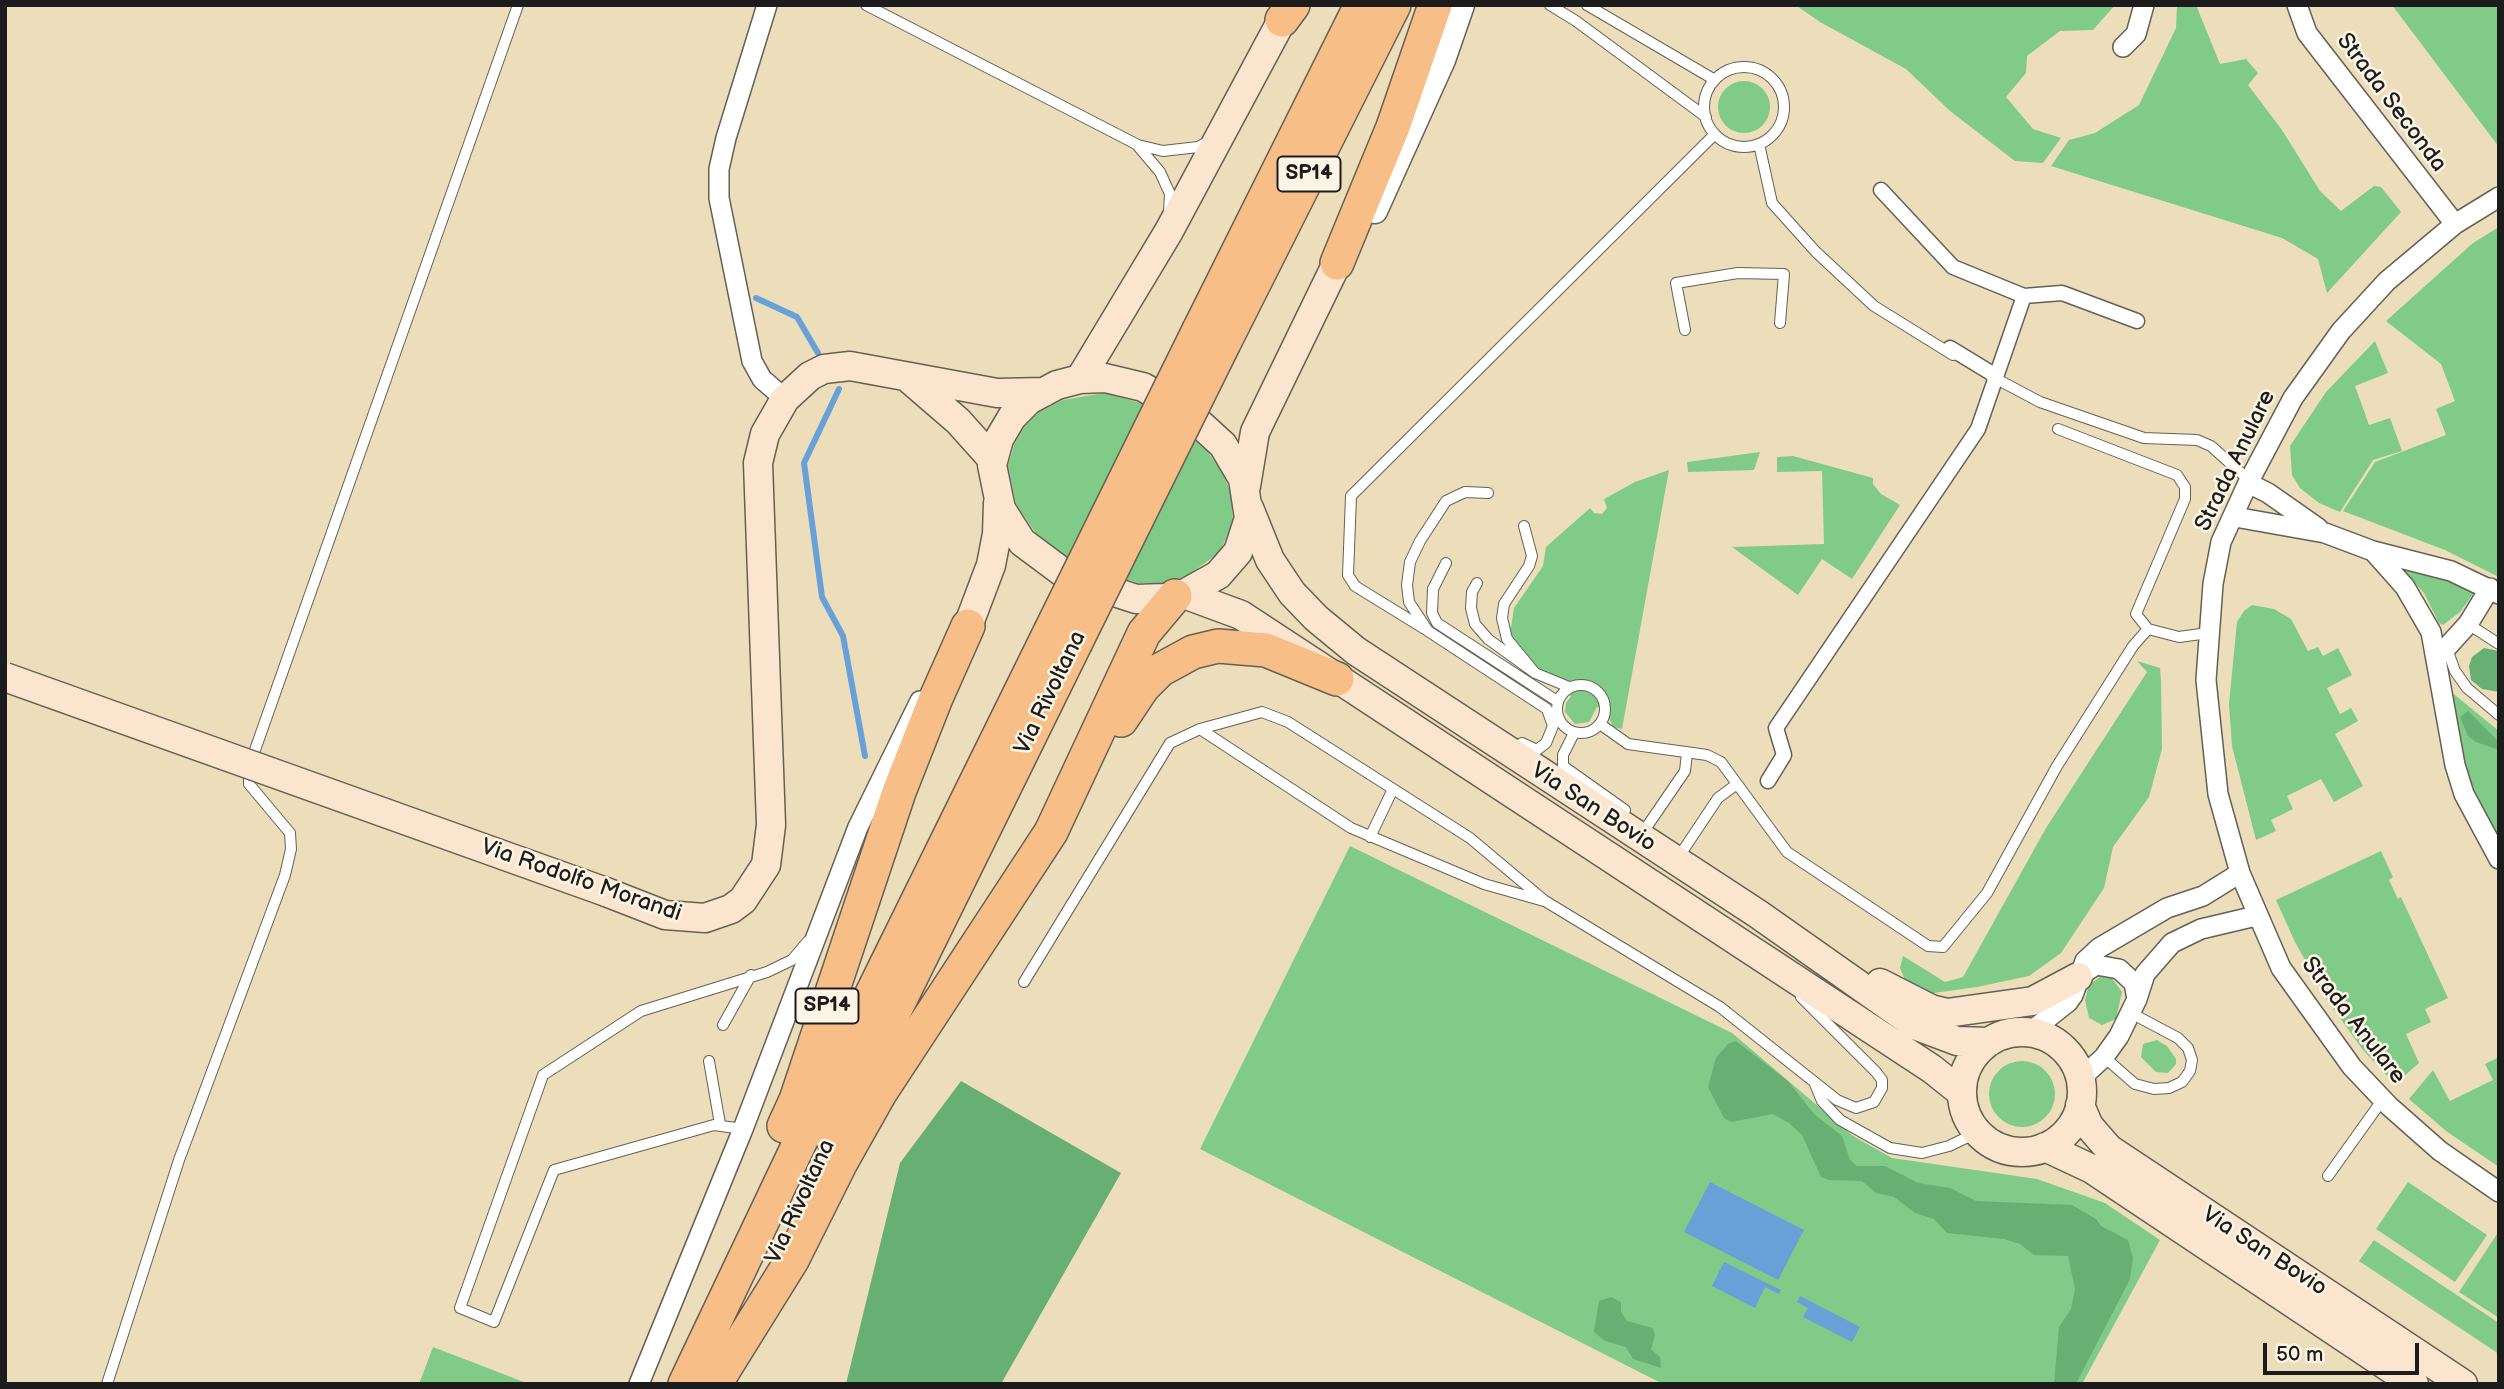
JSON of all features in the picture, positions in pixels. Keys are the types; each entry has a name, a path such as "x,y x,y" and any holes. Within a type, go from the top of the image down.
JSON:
{"highway":[{"name":"Via Rivoltana","path":"715,1384 1063,638 1212,336 1361,5"},
{"name":"Via Rivoltana","path":"1212,336 1394,5"},
{"name":"SP14","path":"1337,263 1393,127 1457,8"},
{"path":"1069,798 1144,633 1180,595"},
{"name":"SP14","path":"683,1384 718,1268 796,1100 899,792 927,718 968,626"},
{"name":"Via Rivoltana","path":"683,1384 834,1070 1063,638"},
{"path":"715,1384 792,1260 840,1164 880,1093 1015,891 1069,798 1143,687 1160,670 1193,652 1218,646 1247,646 1276,653 1337,679"}],"main road":[{"path":"1080,379 1169,232 1218,135 1289,10"},
{"path":"998,500 1010,527 1022,542 1069,577 1126,597 1145,600 1180,595 1210,580 1232,561 1245,534 1255,432 1337,263"},
{"name":"Via Rodolfo Morandi","path":"5,677 665,915 705,918 731,909 743,900 766,865 771,825 757,504 758,463 765,434 785,398 797,385 824,369 863,367 997,393 1044,392"},
{"name":"Via Rodolfo Morandi","path":"905,375 935,399 993,460"},
{"path":"968,626 990,565 997,534 998,500 993,460 999,439 1012,417 1029,400 1044,392 1080,379 1125,381 1178,406 1223,445 1239,470 1247,498"},
{"name":"Via San Bovio","path":"1247,498 1270,560 1306,610 1366,659 1747,908 1917,1026 1957,1041 1989,1042"},
{"name":"Via San Bovio","path":"1180,595 1232,610 1932,1069 1962,1093"},
{"path":"1747,908 1842,964 1931,1009 1947,1013 2033,1001 2078,977"},
{"path":"2011,1033 2029,1033 2058,1044 2072,1060 2080,1092 2068,1130 2045,1147 2028,1151 2008,1150 1988,1141 1978,1132 1965,1110 1962,1093 1969,1065 1989,1042 2011,1033"},
{"name":"Via San Bovio","path":"2080,1092 2097,1137 2109,1149 2463,1384"},
{"name":"Via San Bovio","path":"2045,1147 2092,1169 2414,1384"}],"street":[{"path":"767,5 726,138 719,169 719,198 752,361 762,379 785,398"},
{"path":"2123,47 2136,34 2144,5"},
{"name":"Strada Seconda","path":"2297,5 2307,33 2455,224"},
{"path":"1881,190 1953,267 2024,296 2062,293 2137,321"},
{"name":"Strada Anulare","path":"2499,197 2455,224 2386,281 2341,331 2293,398 2221,542 2208,633 2206,680 2210,741 2218,793 2240,873 2269,947 2295,991 2352,1067 2440,1151 2499,1192"},
{"path":"1769,781 1784,755 1776,727 1978,429 2024,296"},
{"path":"1950,348 1996,376"},
{"path":"2249,482 2325,533"},
{"path":"2235,517 2325,533 2374,551 2451,571 2494,591 2443,653"},
{"path":"2374,551 2405,587 2443,653 2445,722 2455,765 2465,794 2499,859"},
{"path":"639,1384 743,1129 817,930 884,771 928,687 968,626"},
{"path":"2029,1033 2062,1010 2074,995 2085,961 2099,948 2167,908 2203,896 2240,873"},
{"path":"2080,1092 2134,1006 2145,974 2172,943 2208,927 2256,916"},
{"path":"2078,977 2096,965 2119,969 2134,983 2134,1006"}],"lane":[{"path":"107,1384 179,1160 285,875 291,849 290,833 249,784 249,767 518,5"},
{"path":"866,5 1138,145 1163,151 1198,147 1218,135"},
{"path":"1549,5 1576,21 1706,117"},
{"path":"1587,5 1715,80"},
{"path":"1750,67 1775,80 1784,98 1783,117 1774,134 1759,144 1735,146 1715,134 1706,117 1705,97 1715,80 1731,69 1750,67"},
{"path":"1469,727 1507,736 1531,749 1542,748 1552,733 1552,720 1547,709 1355,586 1348,575 1351,496 1715,134"},
{"path":"1759,144 1772,203 1816,252 1874,306 1959,359 2040,402 2144,438 2197,440 2211,446 2249,482"},
{"path":"1138,145 1160,172 1170,194 1169,232"},
{"path":"1685,330 1676,283 1738,273 1784,274 1780,323"},
{"path":"2058,429 2158,465 2177,475 2185,486 2185,499 2136,614 2148,629 2179,636 2208,633"},
{"path":"1428,631 1409,603 1407,585 1410,562 1420,541 1451,497 1465,492 1488,494"},
{"path":"1524,526 1532,556 1530,566 1504,604 1502,618 1507,639 1535,673"},
{"path":"1446,563 1433,589 1432,613 1437,622 1557,701 1560,720 1574,733 1588,732 1600,724 1605,707 1599,692 1585,685 1569,687 1535,673 1488,639 1475,624 1471,608 1472,592 1477,583"},
{"path":"2468,624 2499,644"},
{"path":"1600,724 1628,744 1715,758 1787,852 1928,946 1943,947 1987,893 2057,766 2133,646 2148,629"},
{"path":"2443,653 2467,688 2499,715"},
{"path":"1557,701 1569,687"},
{"path":"1024,982 1165,749 1175,738 1253,714 1271,713 1487,850 1545,901 1720,1007 1837,1100 1856,1108 1874,1102 1882,1088 1882,1080 1869,1063 1755,952"},
{"path":"1200,729 1341,822 1370,837 1499,890 1545,901"},
{"path":"1574,733 1563,755 1565,769 1652,828 1685,771 1687,753"},
{"path":"1684,849 1718,797 1737,784"},
{"path":"1370,837 1393,789"},
{"path":"1672,841 1747,908"},
{"path":"743,1129 720,1124 554,1170 494,1322 460,1308 543,1075 641,1011 792,961 817,930"},
{"path":"723,1025 751,975"},
{"path":"2104,1057 2135,1084 2154,1089 2169,1088 2182,1082 2190,1071 2192,1060 2188,1048 2134,1006"},
{"path":"709,1061 720,1124"},
{"path":"1813,1080 1830,1111 1855,1130 1891,1148 1922,1153 1949,1146 1978,1132"},
{"path":"2328,1177 2383,1099"}],"green space":[{"path":"2115,5 2093,30 2060,31 2027,56 2026,73 2006,97 2033,129 2061,138 2043,163 2015,161 1950,111 1906,69 1820,22 1797,6"},
{"path":"2177,5 2196,5 2220,64 2246,59 2258,73 2248,85 2282,130 2320,191 2341,211 2374,186 2381,187 2401,212 2327,293 2318,259 2282,238 2051,166 2069,140 2095,133 2139,105 2176,28"},
{"path":"2392,5 2499,5 2499,147"},
{"path":"1744,81 1754,83 1762,89 1768,97 1768,117 1762,125 1754,131 1744,133 1734,131 1726,125 1720,117 1718,107 1720,97 1726,89 1734,83"},
{"path":"2499,227 2499,577 2445,550 2343,511 2375,462 2446,435 2436,409 2455,401 2441,364 2386,321 2473,243"},
{"path":"2375,341 2388,373 2355,386 2369,425 2390,418 2402,451 2373,460 2340,512 2319,503 2300,488 2292,475 2290,446 2326,392"},
{"path":"1104,393 1137,402 1160,413 1206,450 1221,469 1231,493 1233,522 1220,552 1187,576 1163,583 1138,583 1076,563 1039,538 1016,504 1008,466 1014,445 1025,426 1038,413 1063,400"},
{"path":"1760,452 1754,470 1688,472 1687,462"},
{"path":"1793,456 1873,478 1873,484 1881,494 1900,505 1852,579 1822,559 1798,595 1732,547 1824,544 1822,471 1777,472 1777,457"},
{"path":"1669,470 1622,729 1613,727 1606,711 1597,707 1589,722 1575,724 1565,712 1566,703 1571,696 1538,671 1510,634 1514,608 1543,566 1546,547 1590,508 1594,513 1602,514 1607,508 1604,499 1635,482"},
{"path":"2398,564 2457,582 2474,593 2460,612 2443,625 2439,623 2424,593"},
{"path":"2252,605 2274,609 2291,619 2308,651 2318,647 2323,656 2338,648 2352,675 2327,688 2340,714 2351,708 2358,721 2335,734 2363,786 2334,802 2321,779 2287,796 2293,809 2271,820 2276,831 2256,840 2232,746 2229,704 2237,622"},
{"path":"2484,648 2499,651 2499,692 2482,689 2471,680 2469,666 2472,657"},
{"path":"2137,661 2160,668 2162,749 2149,797 2113,847 2104,888 2061,953 2029,976 1977,987 1927,994 1905,980 1900,968 1903,956 1945,982 1963,977 2046,828 2147,672"},
{"path":"2450,691 2499,731 2499,845 2469,782"},
{"path":"2468,711 2499,742 2499,750 2476,742 2468,736 2460,717"},
{"path":"1350,846 1732,1033 1853,1136 1892,1158 2037,1179 2105,1203 2160,1240 2082,1384 1663,1384 1200,1149"},
{"path":"2381,851 2393,877 2389,880 2398,899 2401,897 2448,998 2425,1009 2431,1022 2406,1034 2419,1063 2395,1084 2363,1050 2327,1000 2295,942 2276,900"},
{"path":"2100,977 2112,978 2122,992 2116,1019 2102,1025 2089,1018 2085,1000 2089,985"},
{"path":"2157,1040 2167,1046 2176,1059 2176,1064 2168,1073 2156,1072 2141,1057 2143,1044"},
{"path":"1736,1041 1788,1081 1814,1114 1842,1136 1850,1160 1857,1166 1885,1166 1918,1183 1950,1188 1976,1201 2072,1205 2096,1219 2101,1226 2128,1240 2133,1258 2130,1279 2076,1384 2054,1384 2059,1327 2071,1309 2075,1289 2068,1256 2034,1255 2020,1244 2004,1239 1947,1233 1934,1219 1915,1213 1894,1197 1876,1193 1862,1181 1829,1180 1821,1177 1802,1135 1773,1114 1731,1122 1724,1118 1708,1087 1716,1058 1728,1044"},
{"path":"2499,1057 2499,1167 2446,1131 2409,1099 2433,1070 2450,1101 2493,1080 2485,1064"},
{"path":"2022,1061 2035,1064 2045,1071 2052,1081 2055,1094 2052,1107 2045,1117 2035,1124 2022,1127 2009,1124 1999,1117 1992,1107 1989,1094 1992,1081 1999,1071 2009,1064"},
{"path":"961,1081 1121,1173 1001,1384 846,1384 900,1163"},
{"path":"2408,1182 2487,1235 2455,1282 2376,1229"},
{"path":"2499,1231 2499,1318 2459,1292"},
{"path":"2374,1240 2499,1323 2499,1354 2359,1261"},
{"path":"1611,1297 1621,1302 1621,1312 1627,1321 1653,1328 1655,1335 1651,1349 1660,1357 1661,1368 1633,1359 1626,1347 1605,1341 1594,1332 1599,1301"},
{"path":"433,1347 529,1384 419,1384"}],"water":[{"path":"1710,1182 1804,1230 1778,1280 1684,1232"},
{"path":"1724,1262 1781,1290 1779,1294 1765,1287 1755,1308 1712,1286"},
{"path":"1800,1296 1860,1327 1852,1342 1803,1317 1808,1308 1797,1302"}],"waterway":[{"path":"756,298 797,317 818,353"},
{"path":"839,389 804,463 822,597 843,636 865,756"}]}
